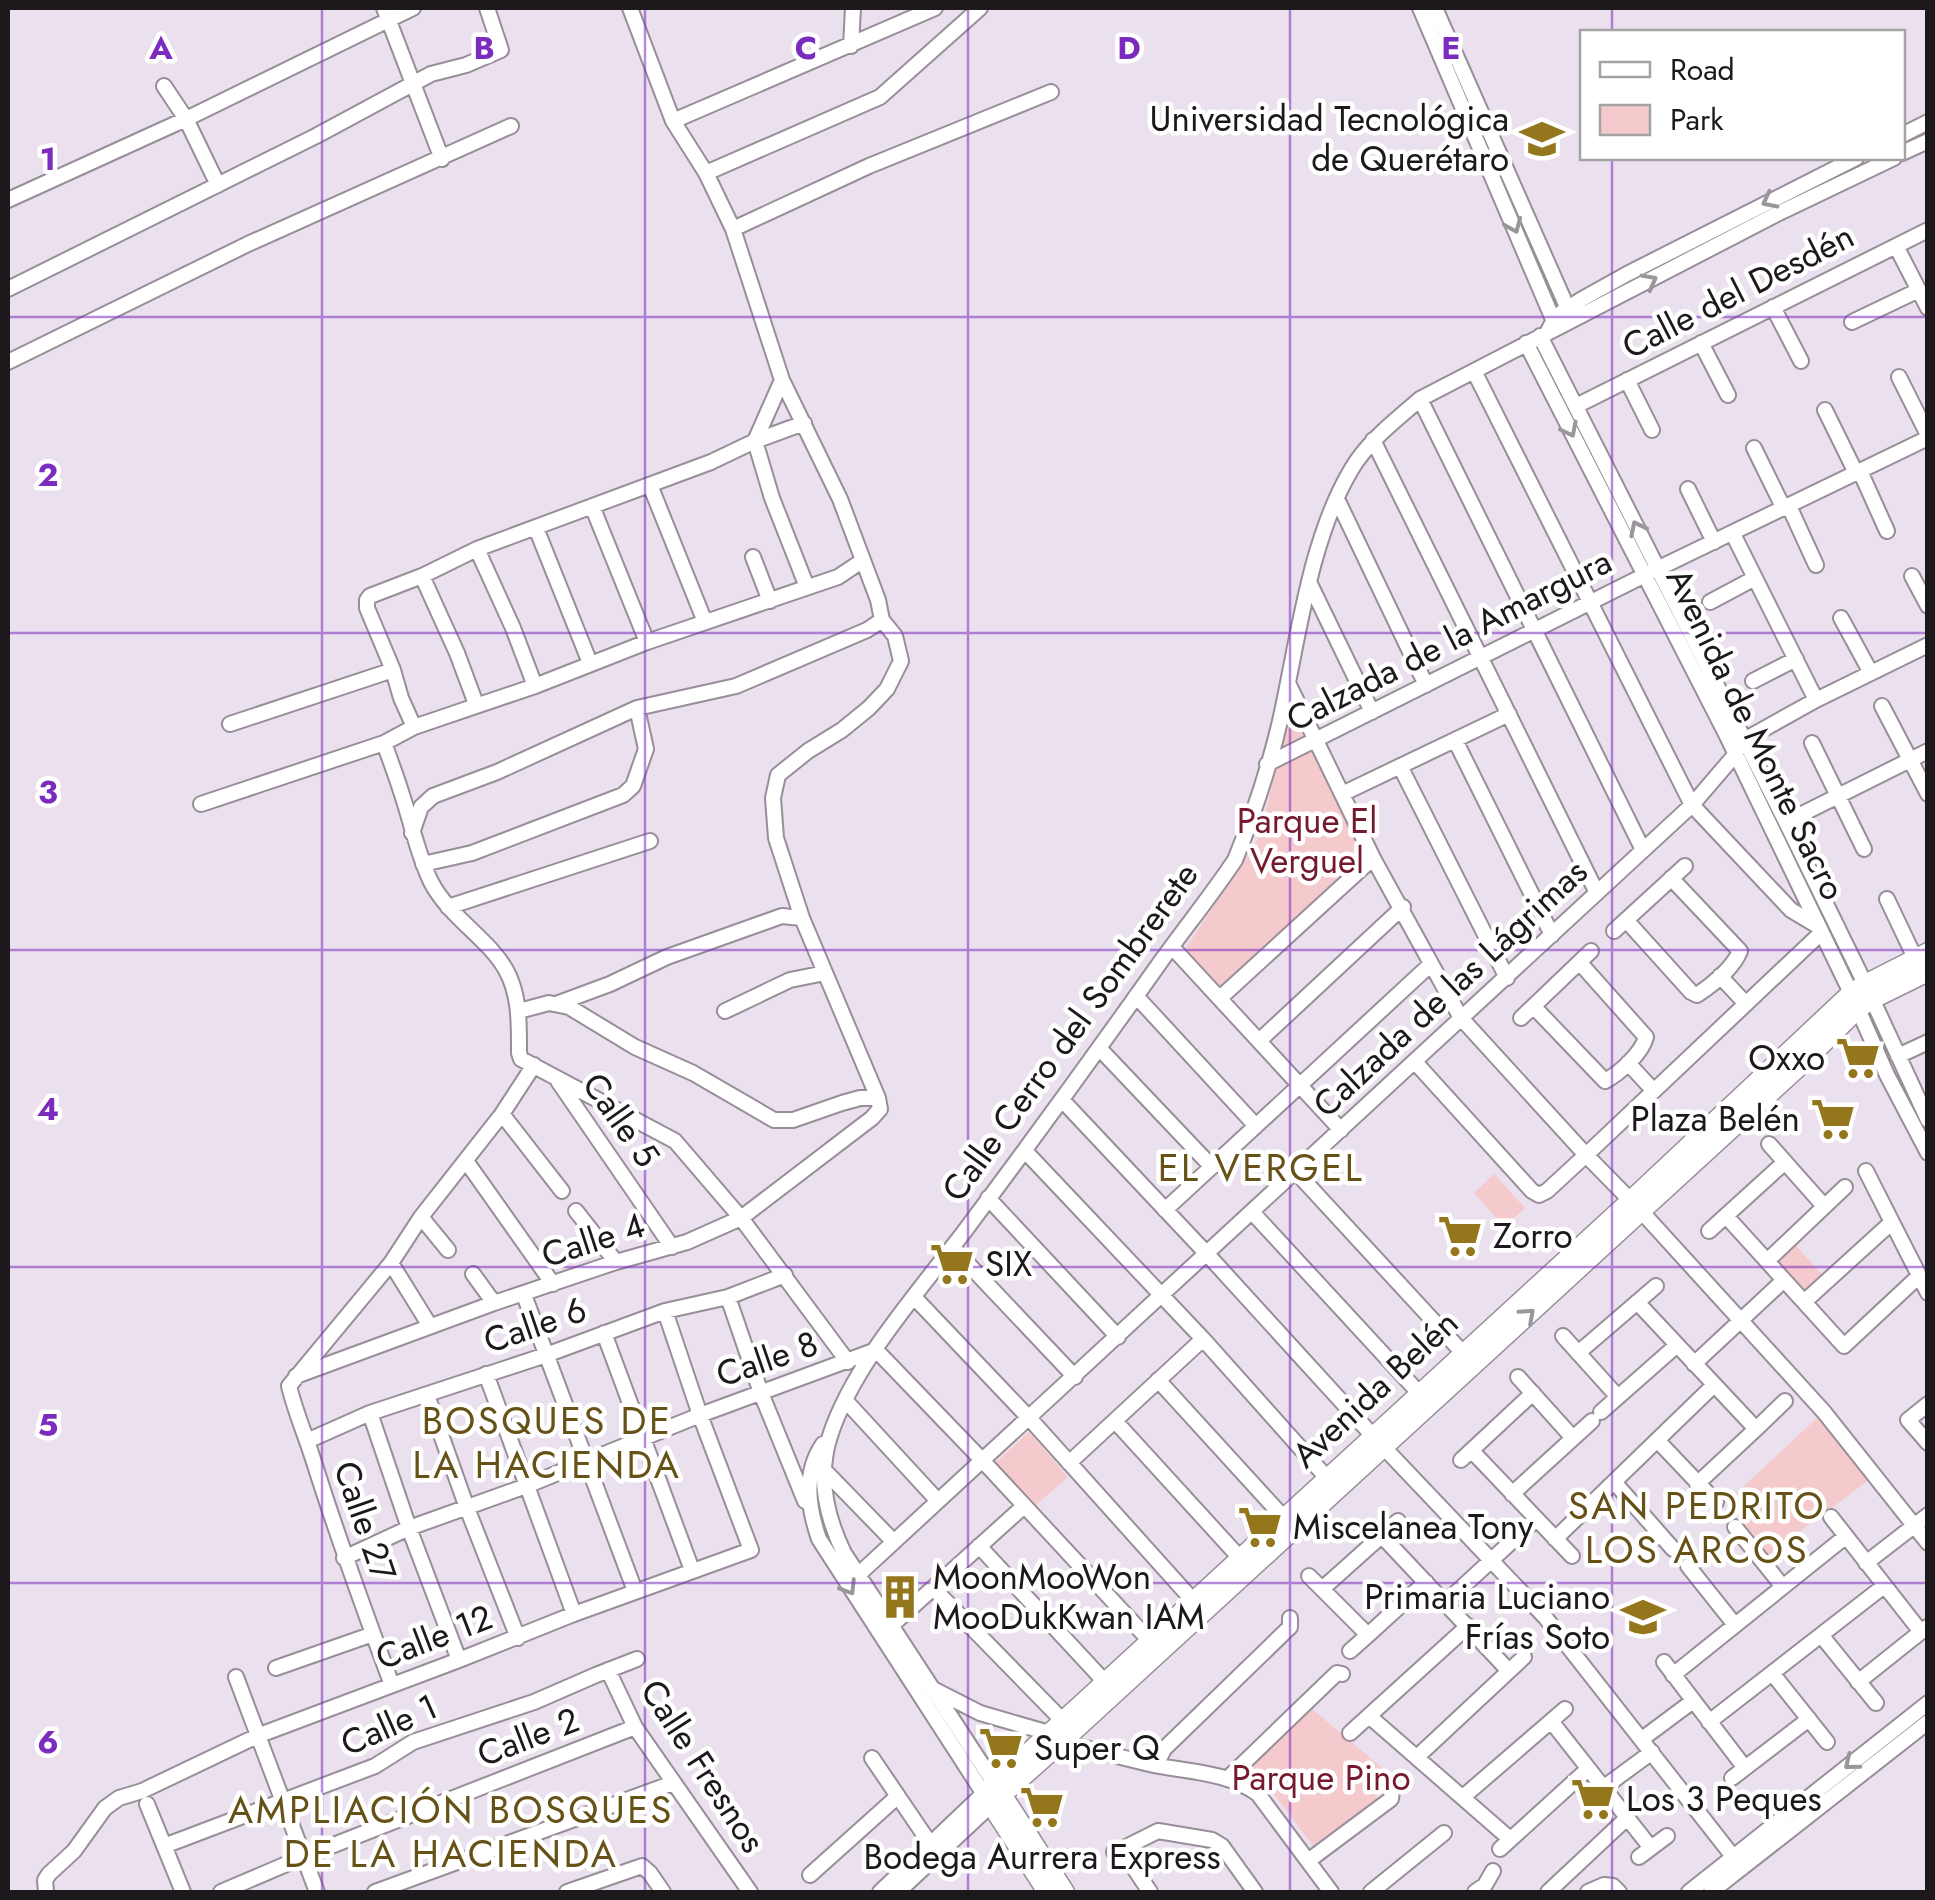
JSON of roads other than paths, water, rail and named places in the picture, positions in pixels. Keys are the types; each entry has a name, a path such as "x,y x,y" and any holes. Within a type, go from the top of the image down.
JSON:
{"main road":[{"name":"Avenida Belén","path":"1058,1732 1150,1640 1198,1606 1240,1558 1328,1478 1378,1441 1419,1394 1463,1353 1784,1080 1862,996 1924,960"},
{"name":"Avenida Belén","path":"992,1794 1636,1205"},
{"name":"Calle Cerro del Sombrerete","path":"992,1794 1046,1892"},
{"name":"Calle Cerro del Sombrerete","path":"992,1794 1064,1892"}],"street":[{"path":"8,200 186,119 386,13 413,8"},
{"path":"8,289 431,74 476,62 501,50 487,8"},
{"path":"519,1012 549,1003 569,1008 634,1047 774,1120 793,1120 842,1102 879,1103 802,918 776,838 773,798 778,775 842,730 887,689 901,661 896,636 882,620 840,499 782,380 733,229 706,173 674,121 630,8"},
{"path":"851,46 852,8"},
{"path":"674,121 936,8"},
{"path":"706,173 880,97 980,8"},
{"path":"1420,8 1544,332"},
{"path":"1435,8 1570,315"},
{"path":"386,13 442,158"},
{"path":"164,86 186,119 218,185"},
{"path":"733,229 869,166 1051,92"},
{"path":"1905,134 1928,122"},
{"path":"8,362 248,244 511,126"},
{"path":"1905,152 1928,141"},
{"path":"1570,315 1627,274 1852,160"},
{"path":"1570,315 1890,160"},
{"name":"Calle del Desdén","path":"1576,406 1928,230"},
{"path":"1896,246 1928,308"},
{"path":"1852,322 1919,290"},
{"path":"1774,307 1801,361"},
{"name":"Calle Cerro del Sombrerete","path":"992,1794 832,1530 826,1508 824,1470 830,1436 845,1400 876,1350 1235,860 1278,727 1322,537 1351,470 1373,440 1420,399 1570,315"},
{"name":"Avenida de Monte Sacro","path":"1544,332 1734,756 1819,929 1898,1056 1926,1114"},
{"name":"Avenida de Monte Sacro","path":"1544,332 1651,573 1786,822 1862,996 1887,1076 1928,1153"},
{"path":"1701,344 1728,395"},
{"path":"1415,1062 1539,1195 1746,1004 1819,929 1792,910 1692,805 1474,371"},
{"path":"1899,376 1928,436"},
{"path":"782,380 755,441 772,498 807,587"},
{"path":"1627,380 1652,430"},
{"path":"1420,399 1643,850"},
{"path":"1825,410 1887,531"},
{"path":"414,726 367,608 370,596 477,549 804,423"},
{"name":"Calzada de la Amargura","path":"1267,764 1928,436"},
{"path":"1373,440 1597,893"},
{"path":"1754,448 1816,565"},
{"path":"650,485 705,622"},
{"path":"1688,488 1714,542"},
{"path":"1337,498 1426,685"},
{"path":"592,506 647,642"},
{"path":"536,528 590,663"},
{"path":"1733,534 1816,700"},
{"path":"477,549 534,686"},
{"path":"753,557 770,601"},
{"path":"201,804 384,742 414,726 534,686 647,642 838,578 862,561"},
{"path":"422,576 476,704"},
{"path":"1912,576 1928,606"},
{"path":"1710,602 1755,578"},
{"path":"1310,584 1372,712"},
{"path":"1841,618 1872,672"},
{"path":"412,834 421,807 433,796 497,772 637,708 736,686 882,620"},
{"name":"Calzada de las Lágrimas","path":"858,1575 1692,805 1744,740 1928,645"},
{"path":"1753,681 1796,659"},
{"path":"230,724 393,670"},
{"path":"1288,682 1373,858 1461,1018 1832,1422 1928,1543"},
{"path":"1882,706 1928,794"},
{"path":"422,864 472,853 623,796 633,786 646,749 637,708"},
{"path":"1342,794 1509,714"},
{"path":"1454,740 1552,935"},
{"path":"384,742 422,864 434,887 505,968 519,1012 522,1059 675,1141 742,1218 848,1362"},
{"path":"1812,743 1864,849"},
{"path":"1786,822 1928,752"},
{"path":"1400,766 1506,978"},
{"path":"448,907 650,841"},
{"path":"1220,998 1373,858"},
{"path":"1672,878 1740,951 1720,976 1694,994 1620,925 1685,866"},
{"path":"1887,899 1924,960"},
{"path":"1259,1041 1402,908"},
{"path":"556,1004 667,957 782,916 802,918"},
{"path":"1172,946 1341,1130"},
{"path":"1521,1018 1592,951"},
{"path":"1534,1008 1604,1081 1628,1063 1646,1043 1646,1036 1580,963"},
{"path":"1165,1210 1431,964"},
{"path":"725,1011 790,980 825,973"},
{"path":"1720,976 1746,1004"},
{"path":"1136,996 1256,1126"},
{"path":"1898,1056 1928,1042"},
{"path":"1100,1048 1212,1167"},
{"path":"1628,1063 1654,1090"},
{"path":"296,1376 391,1263 534,1065"},
{"name":"Calle 5","path":"555,1076 672,1247"},
{"path":"1062,1101 1545,1617 1738,1862"},
{"name":"Calle 4","path":"296,1376 494,1303 672,1247 742,1218 872,1118 879,1103"},
{"path":"502,1114 562,1191"},
{"path":"1769,1144 1824,1206"},
{"path":"1025,1151 1328,1478"},
{"path":"466,1161 553,1284"},
{"path":"1710,1231 1785,1162"},
{"path":"1866,1170 1928,1294"},
{"path":"1296,1172 1463,1353"},
{"path":"1766,1261 1845,1187"},
{"path":"988,1198 1118,1337"},
{"path":"576,1211 616,1262"},
{"path":"1252,1212 1419,1394"},
{"path":"1726,1216 1844,1346 1919,1276"},
{"path":"421,1218 448,1250"},
{"path":"1804,1302 1892,1222"},
{"path":"952,1247 1075,1376"},
{"path":"391,1263 430,1326"},
{"path":"472,1274 494,1303"},
{"name":"Calle 6","path":"307,1441 370,1412 665,1311 728,1297 785,1274"},
{"path":"1694,1364 1784,1280"},
{"path":"1578,1353 1656,1286"},
{"path":"524,1295 635,1592"},
{"path":"914,1296 1198,1606"},
{"path":"728,1297 811,1516"},
{"path":"1637,1302 1756,1429"},
{"path":"665,1311 700,1415"},
{"path":"604,1333 692,1570"},
{"path":"1563,1336 1618,1397"},
{"path":"1069,1464 1202,1339"},
{"path":"1512,1494 1676,1345"},
{"path":"876,1350 1150,1640"},
{"name":"Calle 8","path":"344,1558 409,1528 876,1350"},
{"path":"486,1374 574,1614"},
{"name":"Calle 27","path":"296,1376 289,1386 296,1414 392,1685"},
{"path":"1518,1378 1574,1438"},
{"path":"1158,1380 1284,1518"},
{"path":"1555,1539 1714,1386"},
{"path":"1533,1393 1467,1455 1512,1494 1572,1556"},
{"path":"427,1395 518,1638"},
{"path":"845,1400 938,1501"},
{"path":"1697,1484 1785,1401"},
{"path":"1928,1404 1908,1420 1928,1443"},
{"path":"370,1412 459,1660"},
{"name":"Calle 12","path":"46,1892 49,1874 74,1851 105,1808 119,1798 145,1797 257,1736 751,1550 700,1415"},
{"path":"1115,1421 1240,1558"},
{"name":"Calle Cerro del Sombrerete","path":"830,1436 813,1464 808,1491 819,1539 992,1794"},
{"path":"1658,1441 1716,1502"},
{"path":"824,1470 894,1542"},
{"path":"1615,1484 1673,1549"},
{"path":"892,1626 1024,1506"},
{"path":"1866,1562 1928,1515"},
{"path":"1831,1517 1884,1586 1924,1629 1858,1682"},
{"path":"1445,1603 1536,1519"},
{"path":"1322,1589 1398,1520"},
{"path":"1734,1527 1783,1587"},
{"path":"1382,1536 1509,1671"},
{"path":"1744,1768 1668,1669 1735,1625 1846,1537"},
{"path":"979,1546 1105,1682"},
{"path":"1688,1566 1735,1625"},
{"path":"1308,1576 1368,1635"},
{"path":"1350,1651 1426,1582"},
{"path":"1709,1722 1884,1586"},
{"path":"933,1588 1058,1732"},
{"path":"1156,1765 1164,1749 1290,1626 1290,1618"},
{"path":"1350,1733 1468,1626"},
{"path":"276,1668 373,1634"},
{"path":"1820,1635 1876,1704"},
{"path":"1417,1757 1524,1658"},
{"name":"Calle 1","path":"164,1846 375,1766 413,1742 534,1702 637,1660"},
{"name":"Calle Fresnos","path":"608,1670 635,1727 750,1892"},
{"path":"1228,1779 1337,1673 1342,1674"},
{"path":"1772,1673 1827,1742"},
{"path":"236,1677 317,1892"},
{"path":"931,1688 980,1713 1058,1732 1156,1765 1246,1786 1258,1794 1331,1892"},
{"path":"1642,1740 1693,1701"},
{"path":"1711,1892 1738,1862 1928,1703"},
{"path":"1463,1797 1566,1709"},
{"path":"1368,1716 1463,1797 1505,1844 1588,1769"},
{"path":"1732,1778 1809,1719"},
{"path":"1551,1721 1627,1818 1645,1852 1667,1836"},
{"path":"1689,1892 1738,1862 1928,1722"},
{"name":"Calle 2","path":"221,1892 635,1727"},
{"path":"1603,1788 1652,1752"},
{"path":"872,1758 931,1845"},
{"path":"375,1892 673,1783"},
{"path":"1308,1861 1390,1799 1392,1790"},
{"name":"Avenida Belén","path":"880,1892 992,1794"},
{"name":"Avenida Belén","path":"898,1892 992,1794"},
{"path":"810,1876 898,1796"},
{"path":"145,1797 184,1892"},
{"path":"1548,1892 1627,1818"},
{"path":"1150,1892 1119,1852 1158,1831 1212,1840 1222,1846 1249,1891"},
{"path":"1370,1892 1444,1833"},
{"path":"567,1892 642,1866 664,1892"},
{"path":"1475,1892 1493,1872"},
{"path":"1588,1892 1604,1885 1619,1892"}],"place":[{"name":"Universidad Tecnológica de Querétaro","path":"1542,139"},
{"name":"Oxxo","path":"1858,1058"},
{"name":"Plaza Belén","path":"1833,1119"},
{"name":"Zorro","path":"1460,1236"},
{"name":"SIX","path":"952,1264"},
{"name":"Miscelanea Tony","path":"1260,1527"},
{"name":"MoonMooWon MooDukKwan IAM","path":"900,1597"},
{"name":"Primaria Luciano Frías Soto","path":"1643,1617"},
{"name":"Super Q","path":"1001,1748"},
{"name":"Los 3 Peques","path":"1593,1799"},
{"name":"Bodega Aurrera Express","path":"1042,1807"}],"district":[{"name":"EL VERGEL","path":"1261,1168"},
{"name":"BOSQUES DE LA HACIENDA","path":"547,1443"},
{"name":"SAN PEDRITO LOS ARCOS","path":"1697,1528"},
{"name":"AMPLIACIÓN BOSQUES DE LA HACIENDA","path":"451,1832"}],"park label":[{"name":"Parque El Verguel","path":"1307,841"},
{"name":"Parque Pino","path":"1321,1778"}]}
